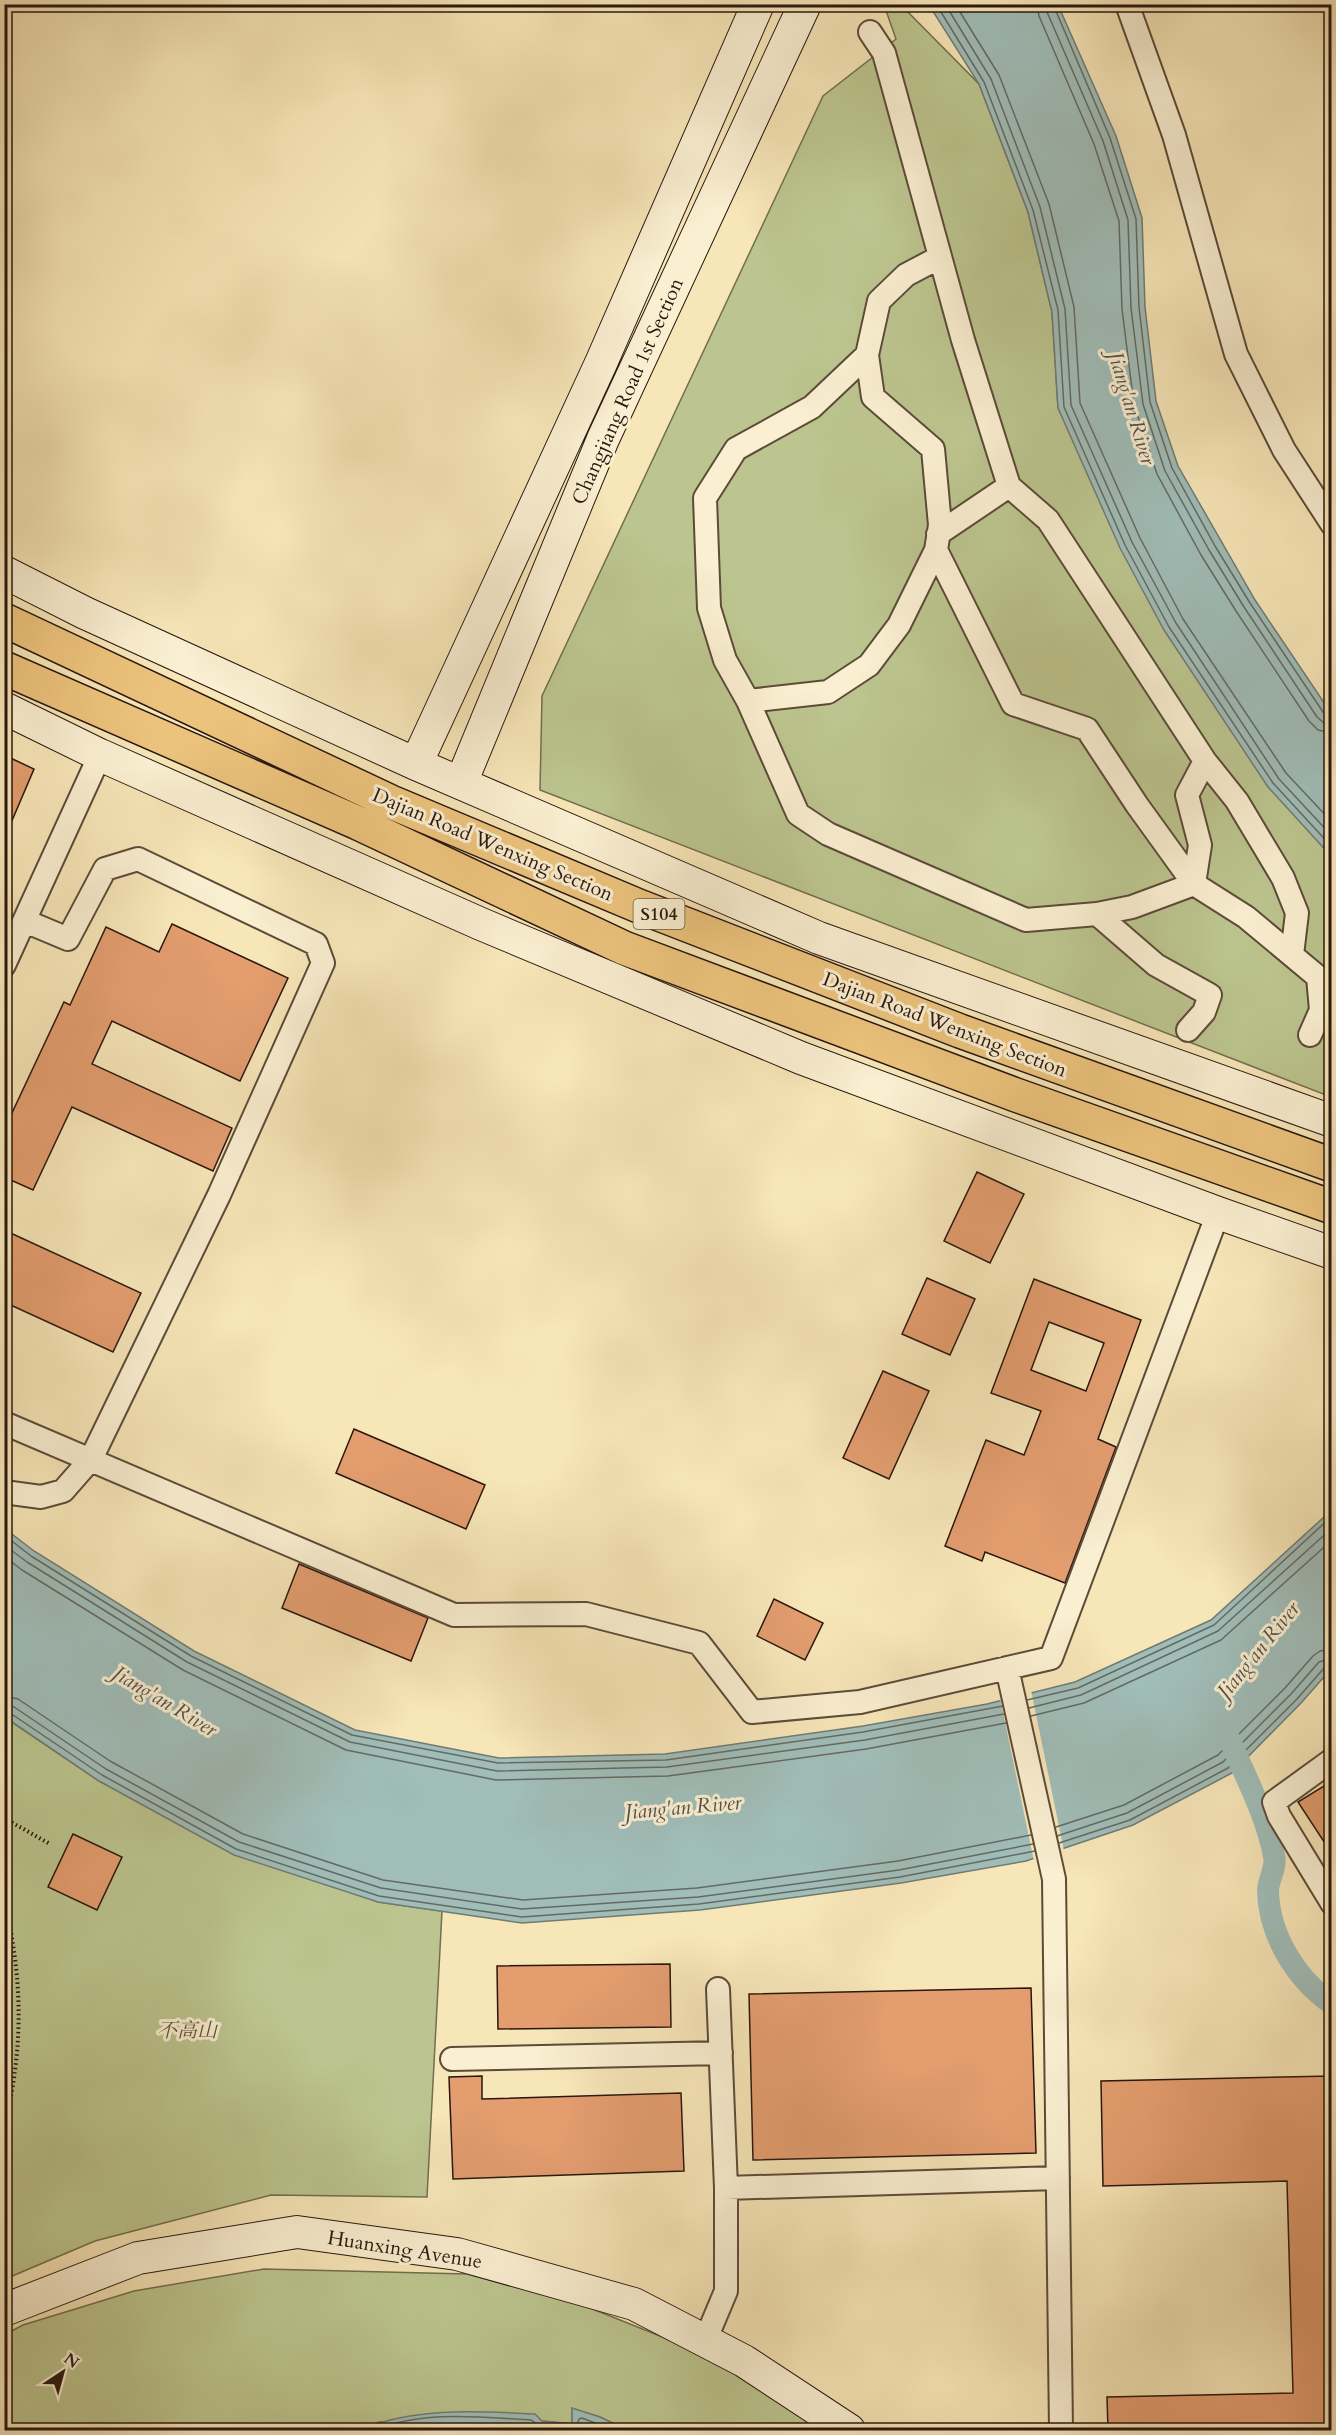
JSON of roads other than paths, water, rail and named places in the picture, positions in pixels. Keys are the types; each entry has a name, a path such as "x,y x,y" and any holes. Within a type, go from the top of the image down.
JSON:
{"main road":[{"name":"Dajian Road Wenxing Section","path":"4,620 391,802 640,907 960,1032 1332,1165"},
{"name":"Dajian Road Wenxing Section","path":"4,668 358,823 624,948 1016,1095 1332,1207"}],"street":[{"name":"Changjiang Road 1st Section","path":"416,764 601,363 758,4"},
{"name":"Changjiang Road 1st Section","path":"461,783 603,440 805,4"},
{"path":"1127,4 1174,135 1236,354 1284,450 1332,525"},
{"path":"870,32 884,53 963,340 1009,486 1048,520 1205,761 1237,801 1283,878 1297,913 1292,955"},
{"path":"748,701 828,692 869,664 899,625 937,542 940,525 933,449 873,397 867,355 879,302 906,275 940,257"},
{"path":"867,355 812,406 736,449 705,498 709,608 725,660 748,701 798,814 828,834 1026,920 1097,914 1132,907 1194,884"},
{"path":"937,542 1009,486"},
{"path":"937,542 1012,704 1087,729 1137,805 1194,884 1246,917 1318,977 1321,1010 1310,1035"},
{"path":"4,572 85,613 416,764 819,938 1332,1121"},
{"path":"4,708 100,755 481,924 801,1058 1332,1253"},
{"path":"4,965 100,755"},
{"path":"1194,884 1200,845 1187,795 1205,761"},
{"path":"4,1492 41,1497 63,1491 91,1459 219,1195 323,963 316,944 138,859 105,869 68,939 25,921"},
{"path":"1097,914 1156,965 1210,995 1204,1012 1188,1030"},
{"path":"4,1423 454,1615 586,1614 699,1643 752,1712 860,1702 1051,1658 1218,1213"},
{"path":"1007,1668 1054,1879 1061,2430"},
{"path":"1332,1760 1274,1803 1279,1816 1332,1903"},
{"path":"705,2341 726,2291 726,2188 718,1989"},
{"path":"452,2059 721,2053"},
{"path":"726,2188 1058,2178"},
{"name":"Huanxing Avenue","path":"4,2310 138,2258 297,2232 456,2254 634,2304 744,2361 849,2430"}],"water":[{"name":"Jiang'an River","path":"929,5 1058,5 1116,136 1142,218 1145,307 1156,401 1178,466 1255,600 1331,713 1331,856 1268,787 1164,630 1120,548 1058,408 1052,312 1028,212 979,84"},
{"name":"Jiang'an River","path":"1331,1505 1331,1669 1232,1773 1133,1825 1026,1861 901,1883 700,1910 522,1923 378,1902 234,1855 99,1781 5,1717 4,1528 34,1551 194,1651 355,1730 499,1758 665,1754 863,1726 987,1704 1075,1682 1211,1620 1324,1517"},
{"path":"572,2408 600,2417 627,2430 359,2430 402,2417 446,2412 535,2414 542,2421 572,2424"}],"waterway":[{"path":"1228,1736 1260,1810 1275,1860 1268,1891 1273,1924 1296,1969 1319,1994 1332,2004"}],"park label":[{"name":"不高山","path":"187,2030"}]}
